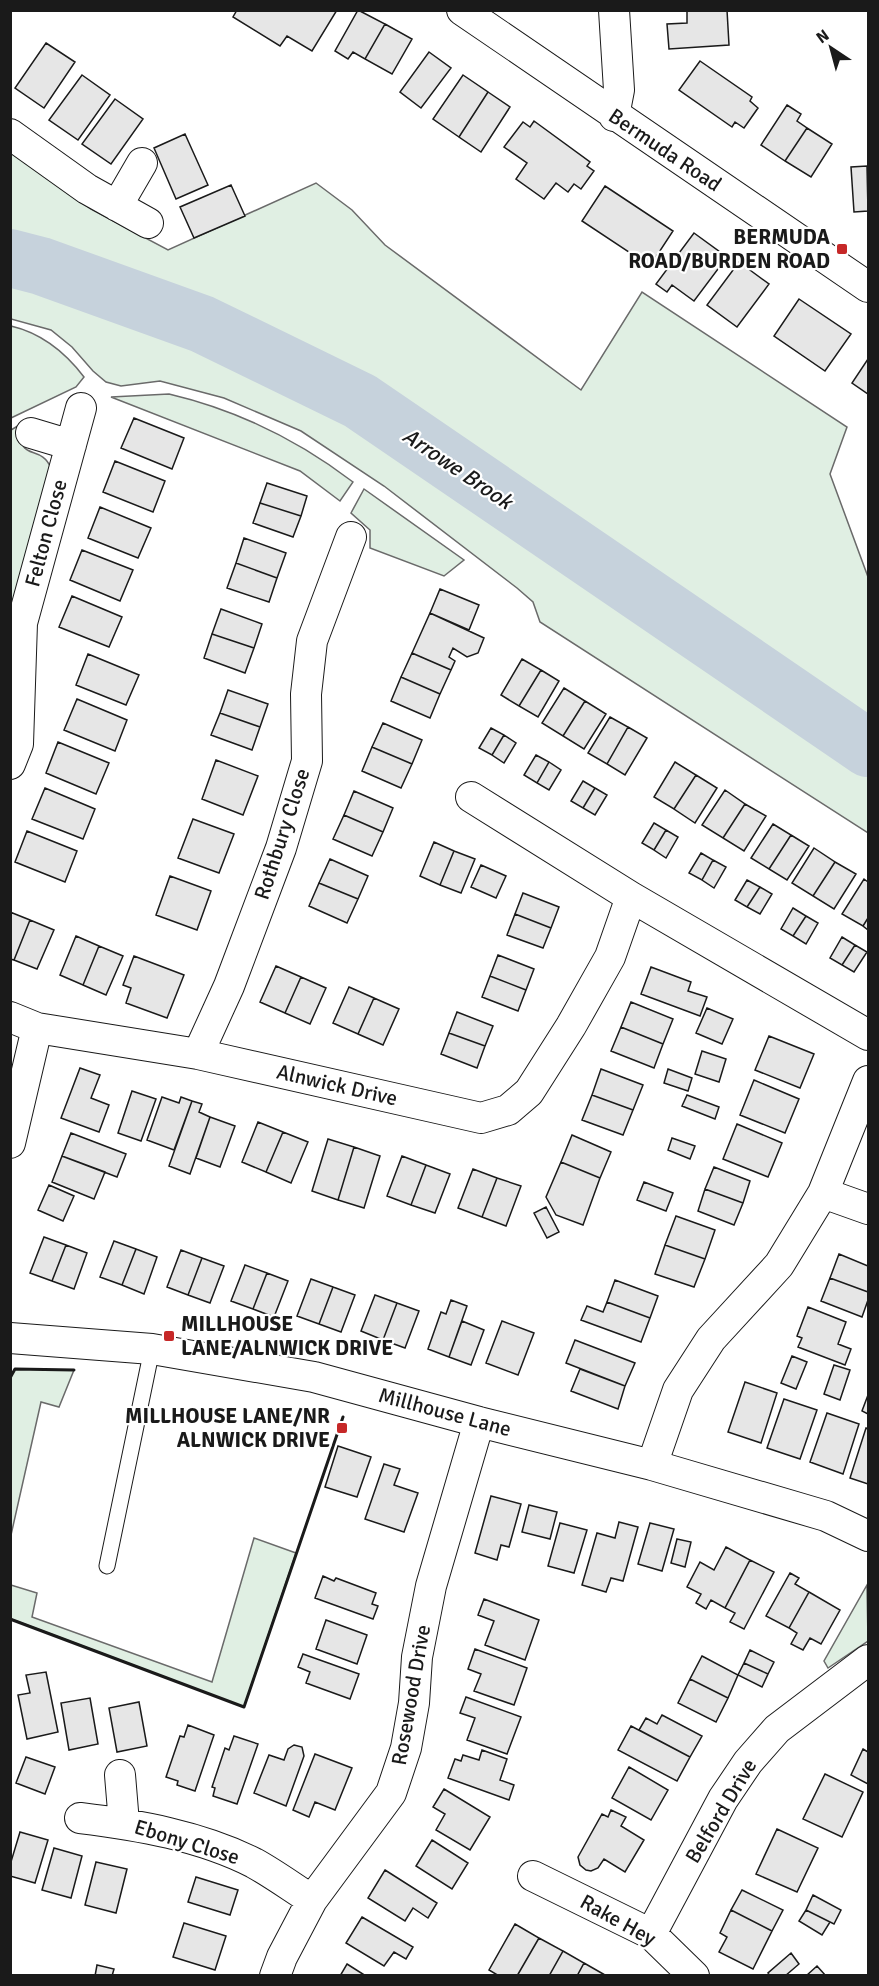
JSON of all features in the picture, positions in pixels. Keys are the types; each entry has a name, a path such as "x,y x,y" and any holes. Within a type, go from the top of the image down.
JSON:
{"street":[{"name":"Bermuda Road","path":"462,10 614,116 868,287"},
{"path":"614,10 619,90 614,116"},
{"path":"10,134 87,189 148,223"},
{"path":"117,206 142,164"},
{"name":"Felton Close","path":"10,764 18,744 22,623 81,408"},
{"path":"31,433 71,445"},
{"name":"Rothbury Close","path":"198,1054 229,986 273,870 307,761 306,694 312,641 351,537"},
{"path":"471,797 631,897 868,1035"},
{"name":"Alnwick Drive","path":"10,1143 24,1022 198,1054 481,1118 508,1110 529,1092 571,1026 610,957 631,897"},
{"path":"652,1465 678,1390 711,1339 779,1264 823,1193 868,1081"},
{"path":"823,1193 868,1209"},
{"name":"Millhouse Lane","path":"10,1338 152,1349 314,1377 478,1422 652,1465 826,1516 868,1536"},
{"name":"Rosewood Drive","path":"275,1976 282,1957 312,1900 391,1793 406,1749 414,1703 417,1657 431,1586 478,1422"},
{"name":"Belford Drive","path":"651,1934 723,1799 748,1762 777,1729 868,1660"},
{"name":"Ebony Close","path":"120,1775 124,1823"},
{"name":"Ebony Close","path":"80,1818 124,1823 206,1844 254,1863 312,1900"},
{"name":"Rake Hey","path":"533,1876 651,1934 694,1976"}],"lane":[{"path":"107,1566 152,1349"}],"green space":[{"path":"10,152 91,209 168,250 316,183 352,210 385,245 581,390 642,292 847,427 830,474 868,577 868,833 540,622 533,602 517,588 384,486 301,431 224,398 160,381 121,386 106,382 72,347 51,330 11,319"},
{"path":"11,326 32,333 52,345 69,359 84,377 76,387 11,418"},
{"path":"169,394 219,409 266,428 311,453 353,482 340,501 300,471 111,397"},
{"path":"21,424 22,445 30,452 41,456 51,468 11,613 11,430"},
{"path":"364,489 464,560 444,576 370,548 370,530 351,513"},
{"path":"15,1369 74,1370 59,1407 41,1402 11,1535 10,1378"},
{"path":"254,1538 296,1553 244,1707 11,1619 11,1585 37,1593 32,1617 212,1682"},
{"path":"867,1585 868,1641 828,1668 824,1661"}],"building":[{"path":"237,10 337,10 312,51 287,36 280,46 233,17"},
{"path":"358,10 385,24 365,59 353,52 348,59 335,51"},
{"path":"687,10 727,10 729,45 669,49 667,24 687,23"},
{"path":"385,24 412,39 392,74 365,59"},
{"path":"46,43 75,62 44,108 15,88"},
{"path":"429,52 451,68 421,108 400,92"},
{"path":"700,61 752,97 750,101 758,108 744,128 735,122 732,127 679,90"},
{"path":"82,75 110,95 78,140 49,120"},
{"path":"463,75 488,92 459,137 433,119"},
{"path":"488,92 510,107 481,152 459,137"},
{"path":"115,99 143,119 111,164 82,144"},
{"path":"787,105 801,114 797,121 807,128 785,161 761,145"},
{"path":"534,121 590,162 587,166 594,171 581,189 574,184 568,192 556,183 544,199 516,179 527,163 504,147 523,122 530,127"},
{"path":"807,128 832,144 811,177 785,161"},
{"path":"185,134 208,185 176,199 154,148"},
{"path":"867,166 868,211 854,212 851,167"},
{"path":"231,185 245,216 194,238 180,207"},
{"path":"605,186 673,231 650,266 582,221"},
{"path":"694,233 727,257 694,301 672,285 667,292 656,284"},
{"path":"739,262 769,284 737,327 707,305"},
{"path":"799,299 851,334 825,371 774,336"},
{"path":"868,359 868,394 852,383"},
{"path":"134,418 184,438 172,469 121,448"},
{"path":"115,461 165,481 153,512 103,492"},
{"path":"267,483 307,496 301,516 260,503"},
{"path":"260,503 301,516 293,537 253,523"},
{"path":"100,507 151,528 138,558 88,538"},
{"path":"244,538 286,553 277,578 236,563"},
{"path":"82,550 133,570 120,601 70,580"},
{"path":"236,563 277,578 269,602 227,588"},
{"path":"440,589 479,605 469,630 430,613"},
{"path":"72,596 122,617 109,647 59,627"},
{"path":"221,609 262,624 254,648 212,634"},
{"path":"430,613 484,638 478,653 467,657 453,648 449,657 455,661 451,670 412,653"},
{"path":"212,634 254,648 245,673 204,658"},
{"path":"412,653 451,670 440,694 401,677"},
{"path":"88,654 139,675 126,705 76,685"},
{"path":"522,659 541,670 519,706 501,695"},
{"path":"541,670 559,681 538,717 519,706"},
{"path":"401,677 440,694 430,718 391,701"},
{"path":"564,688 585,701 563,736 542,723"},
{"path":"228,690 268,704 260,727 220,713"},
{"path":"77,699 127,720 115,751 64,730"},
{"path":"585,701 606,714 584,749 563,736"},
{"path":"220,713 260,727 252,750 211,735"},
{"path":"610,717 628,727 607,764 588,753"},
{"path":"383,723 422,740 412,764 372,747"},
{"path":"628,727 647,738 625,775 607,764"},
{"path":"491,728 504,735 492,755 479,748"},
{"path":"504,735 516,743 504,763 492,755"},
{"path":"58,742 109,763 96,794 46,773"},
{"path":"372,747 412,764 401,788 362,771"},
{"path":"536,755 549,762 537,783 524,775"},
{"path":"216,760 258,776 243,815 202,799"},
{"path":"549,762 561,770 549,790 537,783"},
{"path":"675,762 696,775 674,809 654,797"},
{"path":"696,775 717,788 695,823 674,809"},
{"path":"583,781 595,788 583,808 571,801"},
{"path":"45,788 95,809 83,839 32,819"},
{"path":"595,788 607,795 595,815 583,808"},
{"path":"725,790 745,804 723,838 702,825"},
{"path":"354,791 393,808 383,832 344,815"},
{"path":"745,804 766,816 744,851 723,838"},
{"path":"344,815 383,832 372,856 333,839"},
{"path":"193,819 234,834 219,873 178,858"},
{"path":"654,823 666,830 654,850 642,843"},
{"path":"773,824 791,835 769,869 751,858"},
{"path":"666,830 678,837 666,858 654,850"},
{"path":"27,831 77,851 65,882 15,862"},
{"path":"791,835 809,846 787,880 769,869"},
{"path":"434,842 454,851 440,885 420,876"},
{"path":"814,848 835,862 813,896 792,883"},
{"path":"454,851 475,859 461,893 440,885"},
{"path":"701,853 713,860 702,880 689,873"},
{"path":"330,859 368,876 358,899 319,883"},
{"path":"713,860 726,867 714,888 702,880"},
{"path":"835,862 856,874 834,909 813,896"},
{"path":"481,865 506,876 496,898 471,887"},
{"path":"170,876 211,891 197,930 156,915"},
{"path":"864,879 868,882 868,918 863,926 842,914"},
{"path":"747,880 760,887 747,907 735,900"},
{"path":"319,883 358,899 347,923 309,906"},
{"path":"760,887 772,894 760,914 747,907"},
{"path":"523,893 559,907 551,928 515,914"},
{"path":"793,908 806,916 793,936 781,929"},
{"path":"10,912 30,920 14,960 10,959"},
{"path":"515,914 551,928 543,948 507,935"},
{"path":"806,916 818,923 806,944 793,936"},
{"path":"868,918 868,930 863,926"},
{"path":"30,920 54,930 37,969 14,960"},
{"path":"76,936 99,946 83,985 60,975"},
{"path":"842,937 855,945 842,965 830,958"},
{"path":"855,945 867,952 854,972 842,965"},
{"path":"99,946 123,956 106,995 83,985"},
{"path":"498,955 534,969 526,990 490,976"},
{"path":"134,956 184,975 167,1018 126,1003 131,988 123,985"},
{"path":"276,966 301,977 285,1013 260,1002"},
{"path":"651,967 691,982 688,991 707,997 700,1016 641,994"},
{"path":"490,976 526,990 518,1011 482,997"},
{"path":"301,977 326,988 310,1024 285,1013"},
{"path":"349,987 374,998 358,1034 333,1023"},
{"path":"374,998 399,1009 383,1045 358,1034"},
{"path":"631,1002 673,1019 663,1044 621,1027"},
{"path":"707,1008 733,1019 722,1044 696,1033"},
{"path":"457,1012 493,1026 485,1046 449,1033"},
{"path":"621,1027 663,1044 654,1068 611,1051"},
{"path":"449,1033 485,1046 477,1068 441,1054"},
{"path":"769,1036 814,1054 800,1088 755,1070"},
{"path":"702,1051 726,1059 719,1082 695,1074"},
{"path":"80,1068 100,1075 91,1098 109,1105 99,1132 61,1118"},
{"path":"601,1069 643,1085 633,1110 592,1095"},
{"path":"668,1069 692,1078 688,1091 664,1083"},
{"path":"754,1080 799,1099 785,1133 740,1115"},
{"path":"132,1091 156,1099 141,1141 118,1133"},
{"path":"592,1095 633,1110 623,1135 582,1120"},
{"path":"687,1095 719,1107 715,1119 682,1106"},
{"path":"162,1097 179,1103 181,1097 192,1101 174,1150 147,1140"},
{"path":"192,1101 202,1104 199,1112 210,1117 190,1174 169,1166"},
{"path":"210,1117 235,1126 220,1167 196,1158"},
{"path":"258,1122 283,1132 266,1172 242,1162"},
{"path":"737,1124 782,1143 768,1177 723,1159"},
{"path":"283,1132 308,1142 291,1183 266,1172"},
{"path":"71,1133 126,1154 117,1177 62,1156"},
{"path":"572,1135 611,1152 600,1178 561,1162"},
{"path":"672,1138 695,1146 690,1159 668,1150"},
{"path":"328,1139 354,1147 338,1200 312,1191"},
{"path":"354,1147 380,1156 364,1208 338,1200"},
{"path":"62,1156 105,1172 94,1199 52,1182"},
{"path":"402,1156 426,1165 411,1205 387,1196"},
{"path":"561,1162 600,1178 583,1225 556,1215 546,1197"},
{"path":"426,1165 450,1174 435,1213 411,1205"},
{"path":"714,1167 750,1181 743,1203 705,1189"},
{"path":"473,1169 497,1178 482,1217 458,1208"},
{"path":"497,1178 521,1186 506,1226 482,1217"},
{"path":"644,1182 673,1193 666,1211 637,1200"},
{"path":"49,1185 74,1196 63,1221 38,1210"},
{"path":"705,1189 743,1203 734,1225 698,1211"},
{"path":"546,1207 559,1232 547,1238 534,1213"},
{"path":"676,1216 715,1230 705,1259 665,1245"},
{"path":"44,1237 66,1245 52,1281 30,1273"},
{"path":"114,1241 136,1249 122,1285 100,1277"},
{"path":"66,1245 87,1253 74,1289 52,1281"},
{"path":"665,1245 705,1259 694,1287 655,1274"},
{"path":"136,1249 157,1257 144,1294 122,1285"},
{"path":"181,1250 202,1258 188,1295 167,1287"},
{"path":"839,1254 868,1266 868,1292 830,1278"},
{"path":"202,1258 224,1266 210,1303 188,1295"},
{"path":"245,1265 267,1273 253,1309 231,1301"},
{"path":"267,1273 288,1281 274,1317 253,1309"},
{"path":"830,1278 868,1292 868,1300 862,1317 821,1301"},
{"path":"311,1279 333,1287 319,1324 297,1316"},
{"path":"615,1280 658,1296 650,1318 607,1302"},
{"path":"333,1287 355,1295 341,1332 319,1324"},
{"path":"375,1295 397,1303 383,1340 361,1331"},
{"path":"451,1300 467,1306 449,1357 428,1349 441,1312 446,1314"},
{"path":"607,1302 650,1318 641,1342 581,1320 587,1306 603,1312"},
{"path":"397,1303 419,1311 405,1348 383,1340"},
{"path":"808,1307 846,1322 838,1344 851,1349 845,1365 798,1347 802,1338 797,1336"},
{"path":"462,1321 484,1330 471,1365 449,1357"},
{"path":"502,1321 534,1333 518,1375 486,1363"},
{"path":"575,1340 635,1363 625,1386 566,1363"},
{"path":"792,1356 807,1362 796,1389 781,1383"},
{"path":"834,1365 850,1370 840,1400 824,1394"},
{"path":"580,1369 625,1386 618,1409 571,1391"},
{"path":"745,1382 777,1393 761,1443 728,1432"},
{"path":"868,1395 868,1414 862,1411"},
{"path":"784,1399 817,1410 800,1459 767,1448"},
{"path":"827,1413 859,1424 843,1474 810,1462"},
{"path":"866,1428 868,1429 868,1484 850,1478"},
{"path":"338,1446 371,1457 357,1497 325,1487"},
{"path":"384,1464 400,1469 394,1485 418,1493 404,1532 365,1519"},
{"path":"491,1496 521,1504 509,1547 501,1545 497,1560 475,1553"},
{"path":"529,1505 557,1512 550,1539 522,1532"},
{"path":"619,1522 638,1527 623,1581 611,1578 606,1592 582,1585 597,1533 615,1538"},
{"path":"560,1523 587,1530 574,1573 548,1566"},
{"path":"650,1523 674,1529 662,1571 638,1564"},
{"path":"677,1539 691,1542 685,1567 671,1563"},
{"path":"726,1547 750,1560 725,1608 711,1600 706,1609 696,1603 701,1594 687,1587 700,1562 714,1570"},
{"path":"750,1560 774,1572 744,1629 730,1622 735,1613 725,1608"},
{"path":"790,1573 799,1578 795,1584 809,1592 789,1628 766,1616"},
{"path":"323,1576 334,1581 336,1578 376,1593 372,1604 378,1606 373,1619 315,1598"},
{"path":"809,1592 840,1610 821,1644 810,1638 803,1650 791,1644 797,1633 789,1628"},
{"path":"484,1599 539,1620 525,1660 485,1645 494,1621 478,1615"},
{"path":"326,1620 367,1635 357,1664 316,1649"},
{"path":"475,1649 527,1668 514,1705 474,1691 481,1674 468,1669"},
{"path":"750,1650 774,1662 768,1674 744,1663"},
{"path":"303,1654 359,1674 350,1699 306,1683 310,1672 298,1667"},
{"path":"702,1656 738,1675 728,1698 690,1679"},
{"path":"744,1663 768,1674 762,1687 738,1675"},
{"path":"46,1672 58,1732 27,1739 18,1695 30,1693 26,1675"},
{"path":"690,1679 728,1698 716,1722 678,1703"},
{"path":"466,1697 521,1717 507,1754 467,1740 475,1718 460,1713"},
{"path":"90,1698 98,1744 69,1750 61,1703"},
{"path":"139,1702 147,1746 117,1752 109,1708"},
{"path":"662,1715 702,1736 690,1757 639,1730 646,1718 657,1724"},
{"path":"188,1725 214,1735 195,1791 177,1785 178,1781 166,1777 180,1736 184,1737"},
{"path":"631,1726 690,1757 677,1781 618,1750"},
{"path":"234,1736 258,1744 237,1804 213,1796 215,1788 212,1787 225,1748 229,1750"},
{"path":"294,1745 302,1747 304,1756 286,1806 254,1793 269,1755 284,1760 288,1749"},
{"path":"863,1749 868,1752 868,1784 851,1775"},
{"path":"482,1750 507,1759 500,1780 514,1785 509,1800 448,1778 455,1759 461,1761 463,1755 479,1760"},
{"path":"315,1754 352,1768 335,1810 315,1802 309,1817 293,1810"},
{"path":"26,1757 55,1767 45,1794 16,1783"},
{"path":"629,1767 668,1790 651,1820 612,1798"},
{"path":"825,1774 863,1792 842,1837 803,1819"},
{"path":"444,1789 490,1817 470,1850 436,1830 445,1814 433,1807"},
{"path":"611,1810 626,1817 621,1826 644,1840 625,1872 604,1859 598,1868 591,1871 586,1870 580,1865 578,1857 602,1814 608,1817"},
{"path":"777,1829 818,1848 797,1892 756,1874"},
{"path":"20,1832 48,1840 35,1883 10,1876 10,1865"},
{"path":"432,1840 468,1863 452,1889 416,1866"},
{"path":"54,1848 82,1856 71,1898 42,1890"},
{"path":"96,1862 127,1869 116,1913 85,1905"},
{"path":"385,1870 437,1903 428,1918 413,1908 405,1921 368,1898"},
{"path":"196,1877 238,1890 230,1915 188,1902"},
{"path":"742,1890 783,1910 772,1931 731,1910"},
{"path":"813,1895 841,1910 834,1924 806,1910"},
{"path":"731,1910 772,1931 753,1969 719,1952 727,1937 720,1933"},
{"path":"806,1910 830,1922 822,1935 799,1921"},
{"path":"362,1917 413,1947 406,1959 394,1952 384,1966 346,1943"},
{"path":"184,1923 226,1936 215,1970 173,1957"},
{"path":"515,1924 539,1938 517,1976 499,1976 489,1970"},
{"path":"539,1938 563,1951 549,1976 517,1976"},
{"path":"563,1951 584,1963 577,1976 549,1976"},
{"path":"791,1953 799,1964 785,1976 770,1976 768,1973"},
{"path":"584,1963 605,1975 605,1976 577,1976"},
{"path":"347,1964 366,1976 340,1976"},
{"path":"97,1965 114,1969 112,1976 95,1976"},
{"path":"817,1966 826,1976 806,1976"}],"waterway":[{"name":"Arrowe Brook","path":"10,258 41,266 202,324 360,401 868,748"}],"wall":[{"path":"10,1378 15,1369 74,1370"},
{"path":"10,1619 244,1707 343,1417"}],"place":[{"name":"BERMUDA ROAD/BURDEN ROAD","path":"842,249"},
{"name":"MILLHOUSE LANE/ALNWICK DRIVE","path":"169,1336"},
{"name":"MILLHOUSE LANE/NR ALNWICK DRIVE","path":"342,1428"}]}
